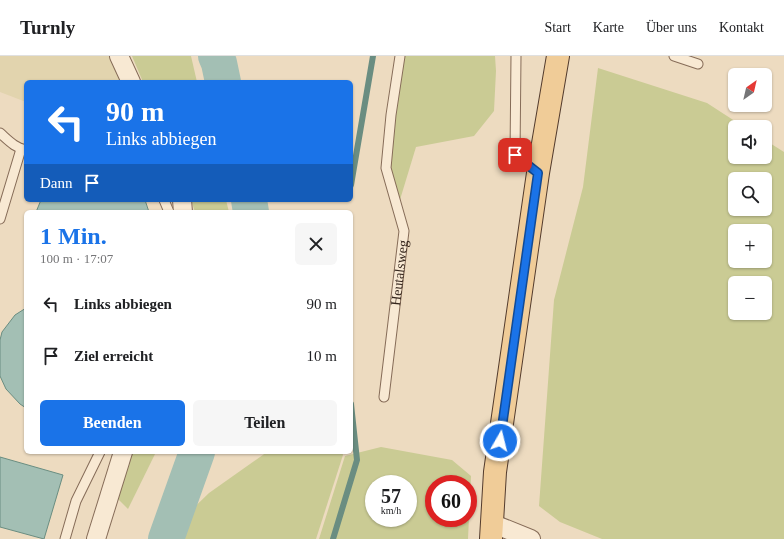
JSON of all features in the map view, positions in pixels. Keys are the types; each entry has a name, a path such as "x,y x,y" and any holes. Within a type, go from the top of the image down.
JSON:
{"main road":[{"path":"491,531 495,472 538,173 558,56"}],"street":[{"path":"119,56 130,80"},
{"path":"96,539 122,454"},
{"path":"491,531 531,539"}],"lane":[{"name":"Heutalsweg","path":"384,397 404,231 386,168 391,115 400,56"},
{"path":"516,56 515,155 538,173"},
{"path":"674,56 698,64"},
{"path":"0,133 13,145 23,150 0,220"},
{"path":"65,539 76,501 99,454"}],"shaded area":[{"path":"0,56 110,56 119,80 24,80 24,101 0,92"},
{"path":"40,202 146,202 148,210 37,210"},
{"path":"24,309 24,407 6,389 0,376 0,340 2,332 15,315"},
{"path":"0,457 63,475 44,539 0,527"}],"green space":[{"path":"132,56 191,56 197,80 142,80"},
{"path":"403,56 495,56 496,71 494,111 474,136 416,147 399,203 389,168 395,109"},
{"path":"598,68 707,103 733,120 728,120 728,164 772,164 772,144 784,152 784,539 602,539 560,522 539,506 554,300 583,187"},
{"path":"192,202 226,202 228,210 194,210"},
{"path":"381,447 452,460 470,475 425,475 425,527 469,527 468,539 319,539 345,456"},
{"path":"131,454 155,454 128,509 118,499"},
{"path":"264,454 343,455 316,539 176,539 178,523 209,493"}],"waterway":[{"path":"216,56 223,80"},
{"path":"353,173 373,56"},
{"path":"249,202 251,210"},
{"path":"333,539 357,460 353,423"},
{"path":"166,539 196,454"}],"route":[{"path":"500,441 538,173 515,155"}]}
